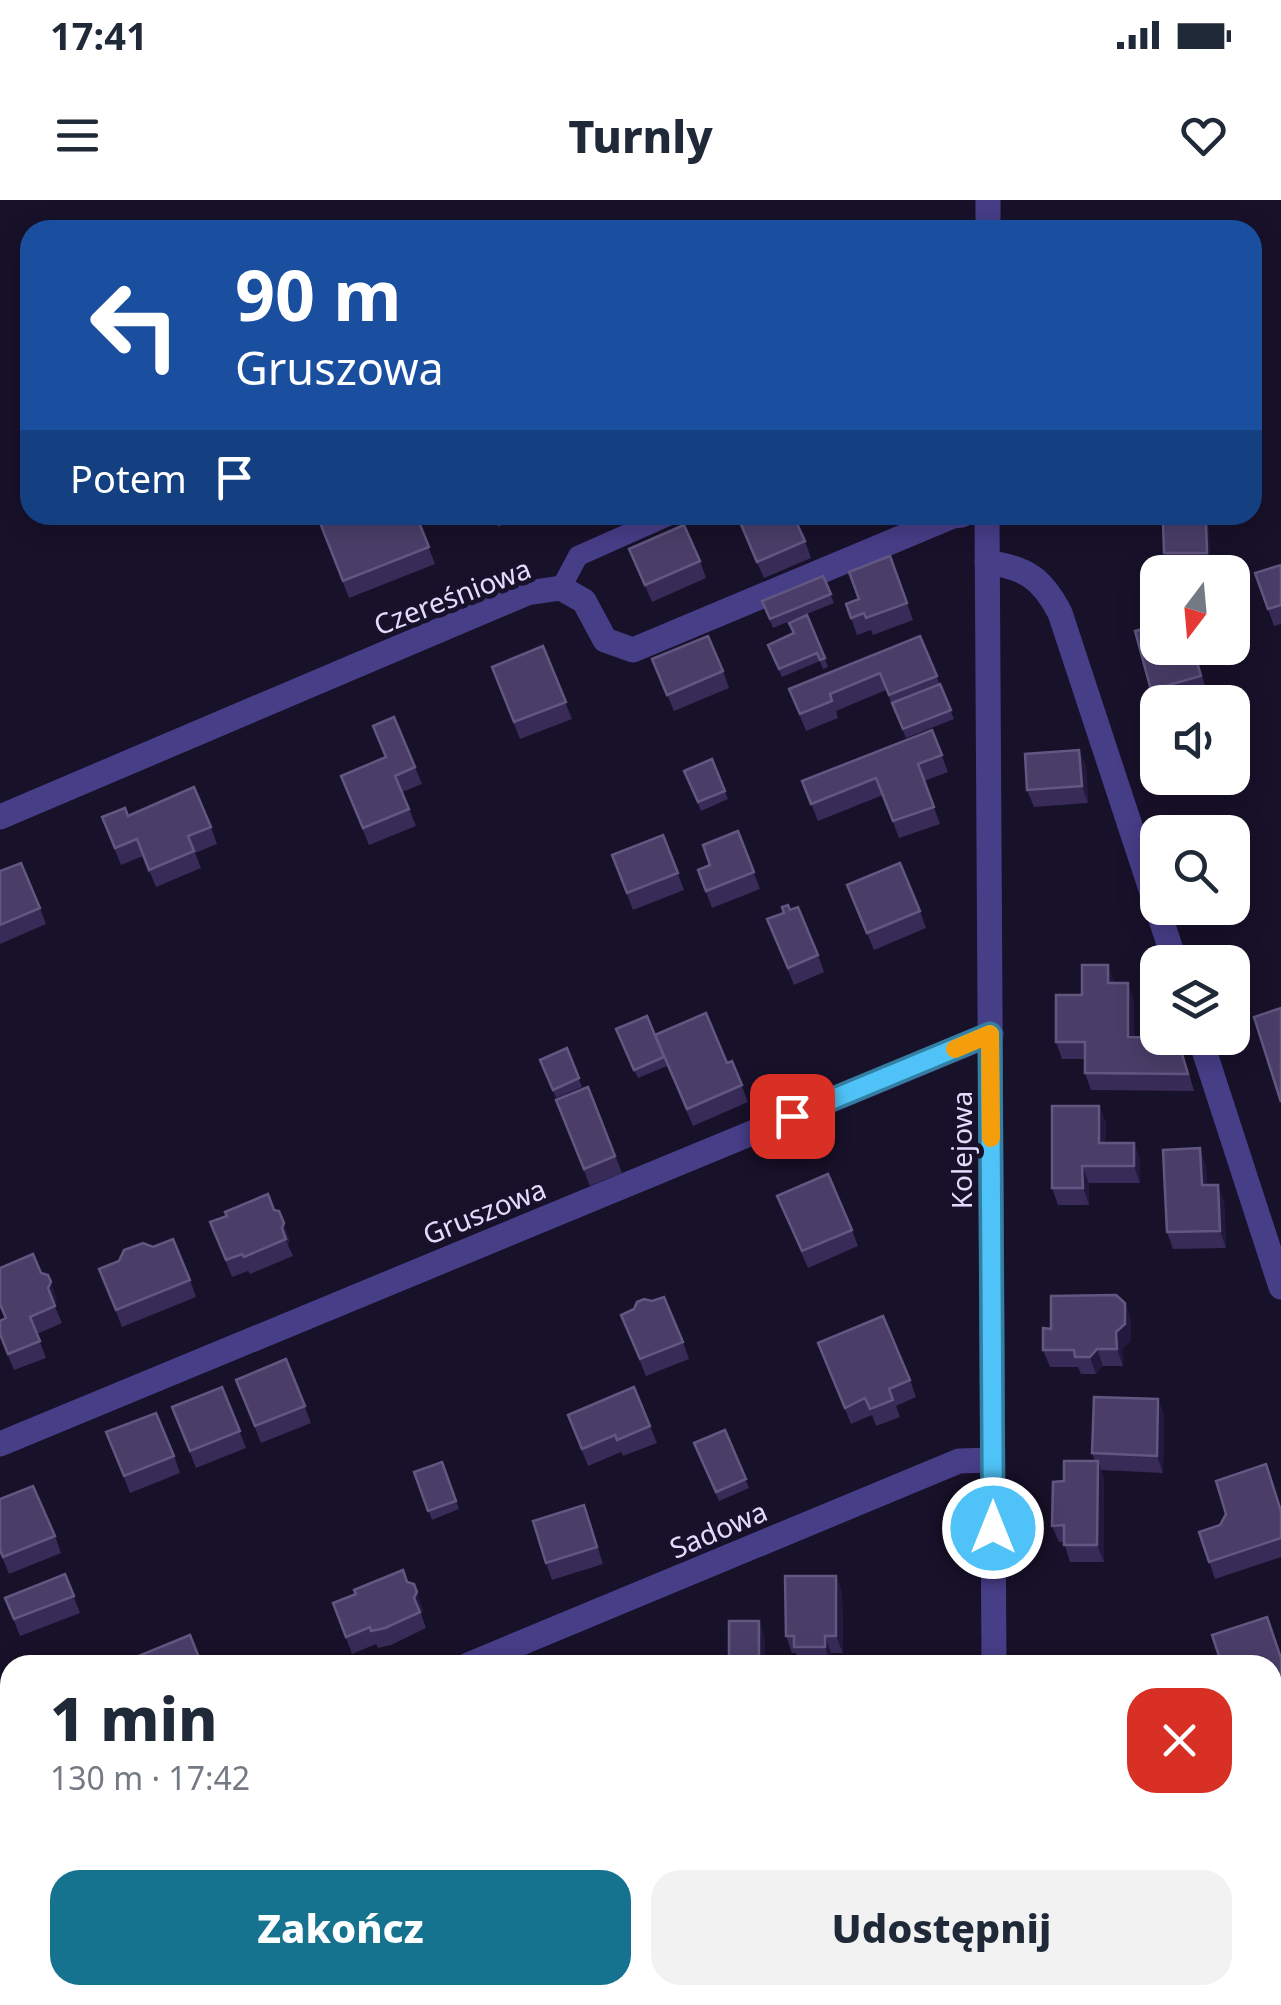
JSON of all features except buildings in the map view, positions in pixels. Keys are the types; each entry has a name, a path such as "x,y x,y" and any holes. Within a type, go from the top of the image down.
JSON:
{"street":[{"name":"Czereśniowa","path":"0,816 527,593 562,588 584,601 605,640 633,650 932,525"},
{"name":"Kolejowa","path":"987,525 994,1655"},
{"path":"987,562 1024,572 1044,586 1060,613 1169,945"},
{"name":"Gruszowa","path":"0,1444 990,1034"},
{"path":"1206,1055 1281,1287"},
{"name":"Sadowa","path":"492,1655 960,1461 992,1460"}],"lane":[{"path":"562,588 578,556 648,525"}],"slow traffic":[{"path":"955,1049 990,1034 991,1138"}],"route":[{"path":"792,1116 990,1034 993,1528"}]}
